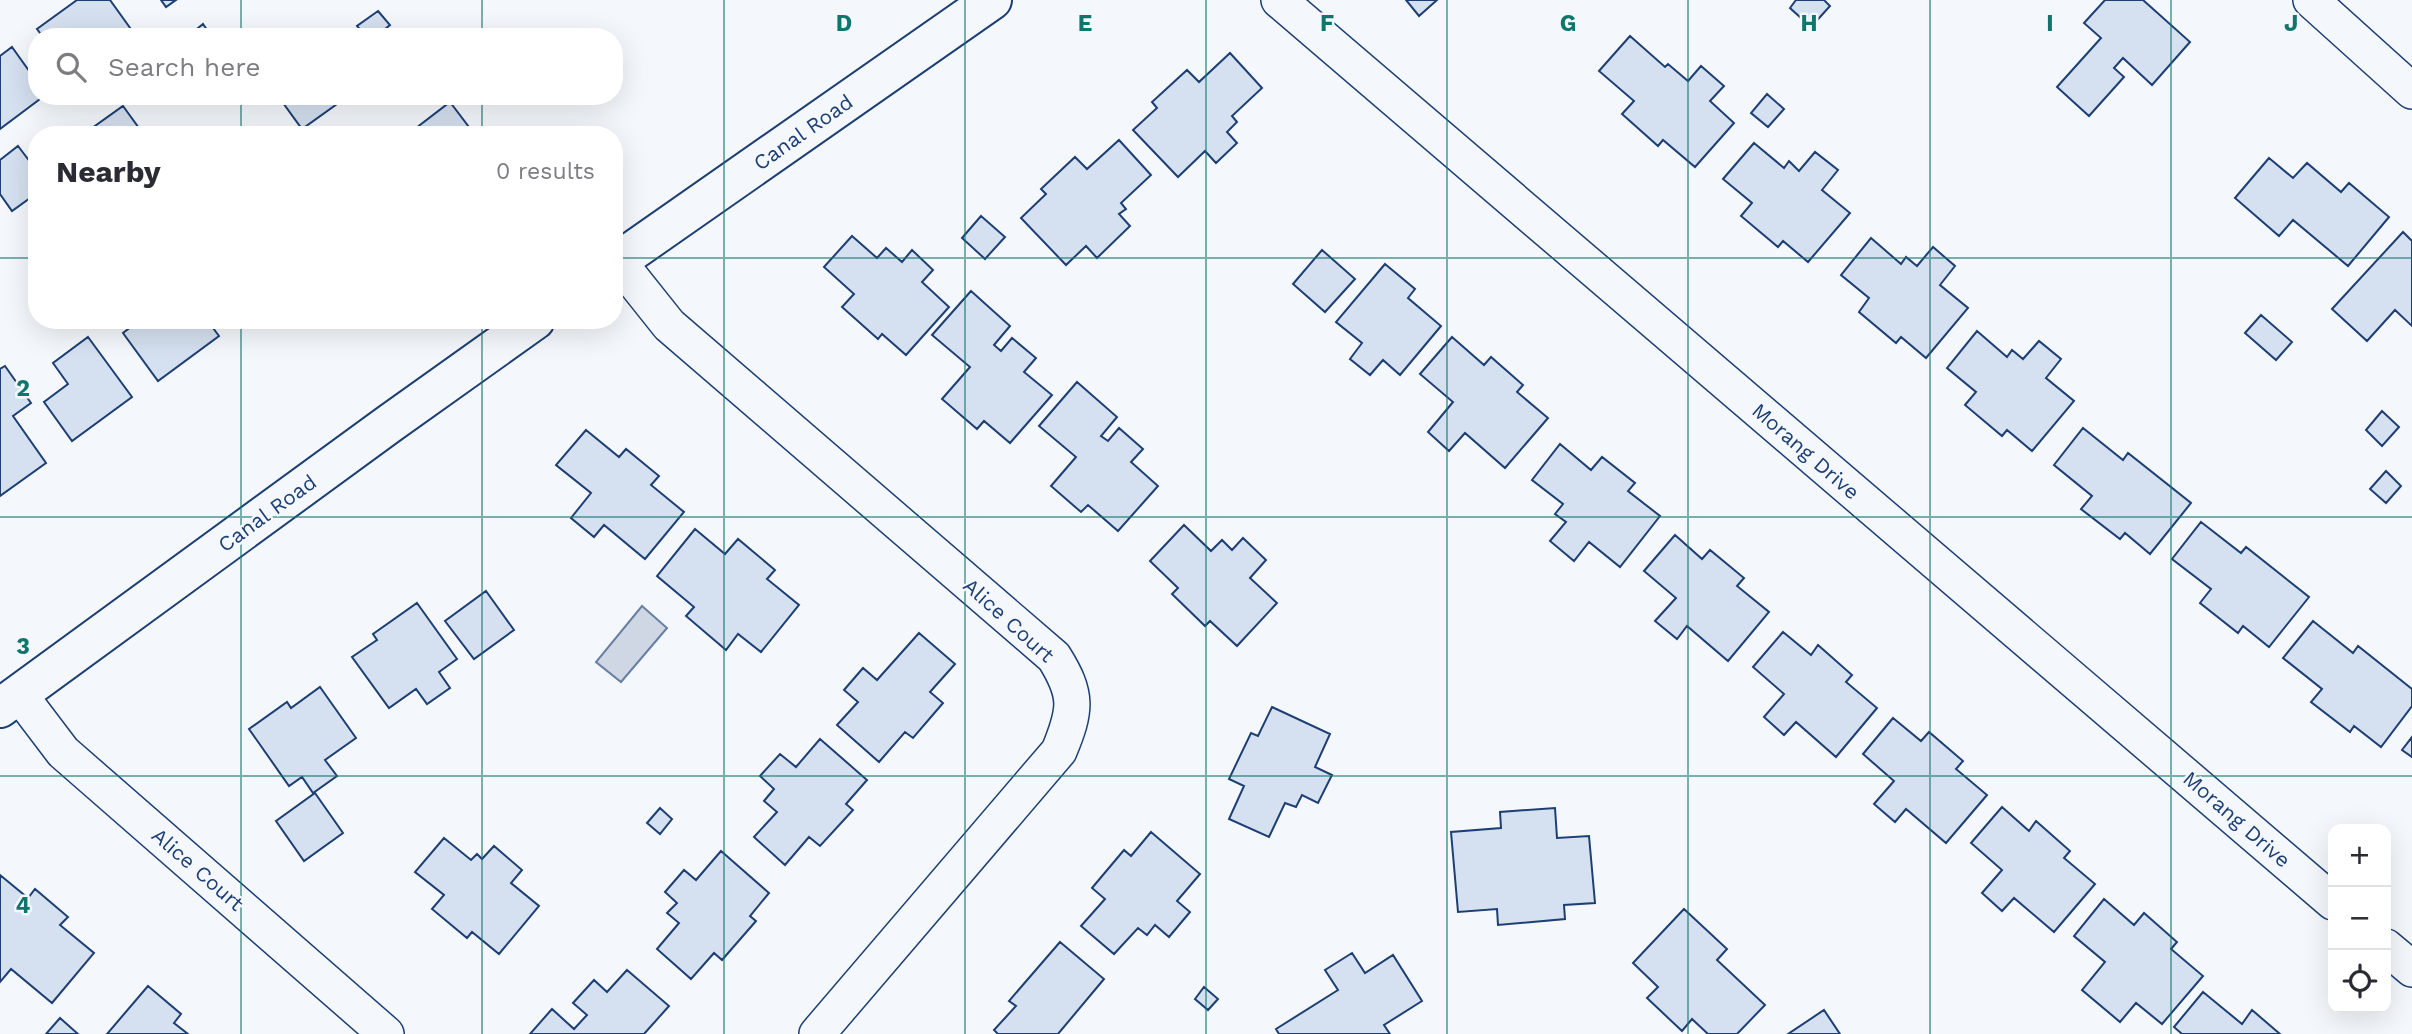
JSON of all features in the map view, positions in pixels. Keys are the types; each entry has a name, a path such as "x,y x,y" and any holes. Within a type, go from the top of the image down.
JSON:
{"street":[{"name":"Canal Road","path":"623,258 992,0"},
{"name":"Morang Drive","path":"1279,0 2328,898"},
{"path":"2311,0 2412,91"},
{"name":"Alice Court","path":"623,271 669,325 1054,657 1068,679 1074,701 1071,722 1059,751 817,1034"},
{"name":"Canal Road","path":"10,701 522,329"},
{"name":"Alice Court","path":"10,701 63,751 386,1034"},
{"path":"2390,950 2412,969"}],"shaded area":[{"path":"642,606 667,628 621,682 596,662"}],"building":[{"path":"77,0 110,0 130,28 38,28"},
{"path":"161,0 176,0 166,7"},
{"path":"1406,0 1437,0 1419,16"},
{"path":"1796,0 1824,0 1830,6 1811,27 1790,8"},
{"path":"2105,0 2143,0 2190,42 2152,85 2123,58 2114,68 2124,77 2089,116 2057,87 2101,38 2084,23"},
{"path":"378,11 390,25 386,28 357,26"},
{"path":"1630,36 1665,67 1668,64 1688,81 1701,66 1724,86 1710,101 1734,123 1695,167 1663,140 1658,146 1622,114 1634,101 1599,71"},
{"path":"12,47 28,69 28,105 32,105 0,129 0,56"},
{"path":"1230,53 1262,88 1232,116 1237,122 1227,132 1237,143 1216,163 1205,151 1178,177 1133,130 1157,108 1152,102 1187,70 1199,82"},
{"path":"1767,94 1784,109 1768,127 1751,113"},
{"path":"285,105 336,105 306,126 300,126"},
{"path":"446,105 452,105 468,126 419,126"},
{"path":"123,106 137,126 95,126"},
{"path":"1119,140 1151,175 1121,203 1126,209 1119,214 1130,226 1097,258 1086,246 1066,265 1021,218 1046,194 1041,189 1075,157 1087,169"},
{"path":"1754,143 1784,168 1789,161 1799,171 1815,152 1838,170 1822,190 1850,213 1808,262 1783,241 1778,247 1741,216 1752,203 1723,179"},
{"path":"18,146 28,159 28,199 12,211 0,194 0,160"},
{"path":"2269,158 2293,178 2307,163 2341,192 2349,183 2389,217 2348,266 2293,220 2279,236 2235,198"},
{"path":"981,216 1005,237 985,259 962,238"},
{"path":"2403,232 2412,241 2412,326 2395,310 2367,341 2332,309"},
{"path":"852,236 877,258 886,248 902,262 912,250 933,270 922,282 949,307 906,355 882,334 878,339 842,307 854,294 824,267"},
{"path":"1871,238 1901,264 1906,257 1917,266 1933,247 1955,266 1940,285 1968,308 1926,358 1901,337 1896,343 1859,312 1869,298 1841,275"},
{"path":"1322,250 1355,279 1325,312 1293,284"},
{"path":"1385,264 1415,289 1408,298 1441,326 1400,375 1383,360 1370,375 1350,359 1362,343 1336,322"},
{"path":"971,291 1010,326 994,345 1001,351 1012,338 1036,358 1024,372 1052,395 1010,443 984,421 977,429 942,399 970,367 932,335"},
{"path":"2261,315 2292,342 2276,360 2245,333"},
{"path":"128,329 214,329 219,336 158,381 123,333"},
{"path":"1977,331 2007,357 2012,350 2023,359 2039,341 2061,359 2046,378 2074,401 2032,451 2007,430 2002,436 1965,405 1976,392 1947,368"},
{"path":"88,337 132,397 72,441 44,402 68,384 53,363"},
{"path":"1452,337 1484,365 1491,357 1523,385 1517,392 1548,418 1505,468 1465,433 1449,451 1428,432 1453,402 1420,374"},
{"path":"5,366 31,403 13,416 46,463 0,496 0,369"},
{"path":"1077,382 1117,417 1101,436 1108,441 1119,428 1143,449 1131,462 1158,486 1118,531 1088,505 1081,512 1051,486 1076,457 1039,426"},
{"path":"2382,411 2399,427 2382,446 2366,430"},
{"path":"2083,428 2123,460 2128,453 2191,503 2150,554 2125,533 2120,539 2081,509 2092,496 2054,465"},
{"path":"586,430 619,457 626,449 659,476 651,485 684,512 645,559 604,525 594,537 571,518 591,493 556,465"},
{"path":"1560,444 1591,470 1602,457 1635,483 1628,491 1660,516 1620,567 1589,542 1574,561 1550,541 1566,522 1555,514 1563,504 1532,480"},
{"path":"2386,471 2401,486 2386,503 2370,489"},
{"path":"2201,522 2241,553 2246,547 2309,597 2269,647 2243,626 2238,633 2200,603 2211,589 2172,559"},
{"path":"1184,525 1211,551 1222,540 1232,550 1243,538 1266,560 1250,578 1277,603 1237,646 1210,621 1205,626 1172,594 1178,588 1150,561"},
{"path":"695,529 725,554 738,539 775,570 767,579 799,605 761,652 738,634 726,650 686,616 694,607 657,576"},
{"path":"1675,535 1702,559 1710,550 1744,578 1737,586 1769,612 1728,661 1687,626 1677,639 1655,621 1676,598 1644,571"},
{"path":"486,591 514,630 474,659 445,621"},
{"path":"417,603 457,659 439,672 450,688 427,704 416,689 389,708 352,657 377,640 373,634"},
{"path":"2313,621 2353,653 2358,646 2412,689 2412,706 2381,747 2354,726 2350,732 2311,702 2322,689 2283,658"},
{"path":"1783,632 1811,655 1818,645 1852,675 1846,682 1877,708 1836,757 1796,722 1784,735 1764,717 1784,694 1753,667"},
{"path":"919,633 955,664 930,692 943,703 913,738 905,732 879,762 837,725 858,702 844,690 863,668 877,680"},
{"path":"320,687 356,738 325,760 337,776 313,793 302,777 289,786 249,729 287,702 291,708"},
{"path":"1272,707 1330,734 1315,767 1332,775 1318,803 1302,795 1296,807 1285,803 1269,837 1229,819 1244,786 1229,779 1251,733 1258,736"},
{"path":"1893,718 1921,741 1929,732 1963,761 1956,769 1987,795 1946,843 1906,809 1895,822 1874,804 1894,781 1863,754"},
{"path":"2412,737 2412,757 2402,750"},
{"path":"820,739 867,780 846,804 853,810 820,846 809,837 785,865 754,837 777,812 764,801 774,789 760,776 780,754 796,767"},
{"path":"315,793 343,833 304,861 276,821"},
{"path":"2002,807 2029,831 2036,821 2070,851 2064,858 2095,884 2054,932 2014,898 2002,911 1982,893 2002,870 1971,843"},
{"path":"660,808 672,819 660,834 647,823"},
{"path":"1555,808 1557,838 1589,836 1595,903 1564,905 1565,919 1498,925 1497,909 1458,912 1451,832 1501,828 1500,812"},
{"path":"1151,832 1200,874 1177,901 1190,912 1169,937 1155,925 1147,935 1138,928 1114,954 1081,926 1105,899 1092,888 1124,850 1131,856"},
{"path":"444,838 471,860 477,854 482,859 494,846 522,870 511,883 539,906 499,954 472,932 467,938 432,909 444,895 415,872"},
{"path":"721,851 769,893 750,916 756,921 722,960 714,953 691,979 657,949 679,923 667,913 677,903 665,892 684,870 696,880"},
{"path":"0,875 28,898 35,889 68,917 60,925 94,953 52,1003 11,969 0,982"},
{"path":"2104,899 2134,925 2144,913 2177,942 2171,949 2203,976 2162,1024 2136,1003 2120,1022 2082,990 2105,962 2074,936"},
{"path":"1684,909 1727,949 1717,960 1765,1005 1737,1034 1708,1034 1692,1019 1682,1031 1647,998 1658,987 1633,963"},
{"path":"1060,942 1104,979 1058,1034 998,1034 994,1030 1016,1006 1009,1001"},
{"path":"1352,953 1365,973 1393,955 1422,1001 1384,1025 1390,1034 1279,1034 1276,1029 1338,990 1325,970"},
{"path":"627,970 669,1006 644,1034 530,1034 552,1009 574,1029 587,1015 573,1003 594,980 607,992"},
{"path":"148,986 181,1014 174,1023 188,1034 107,1034"},
{"path":"1204,987 1218,999 1208,1010 1195,999"},
{"path":"2203,992 2242,1024 2252,1010 2280,1034 2182,1034 2174,1027"},
{"path":"1824,1010 1840,1034 1788,1034"},
{"path":"60,1018 78,1034 46,1034"}]}
